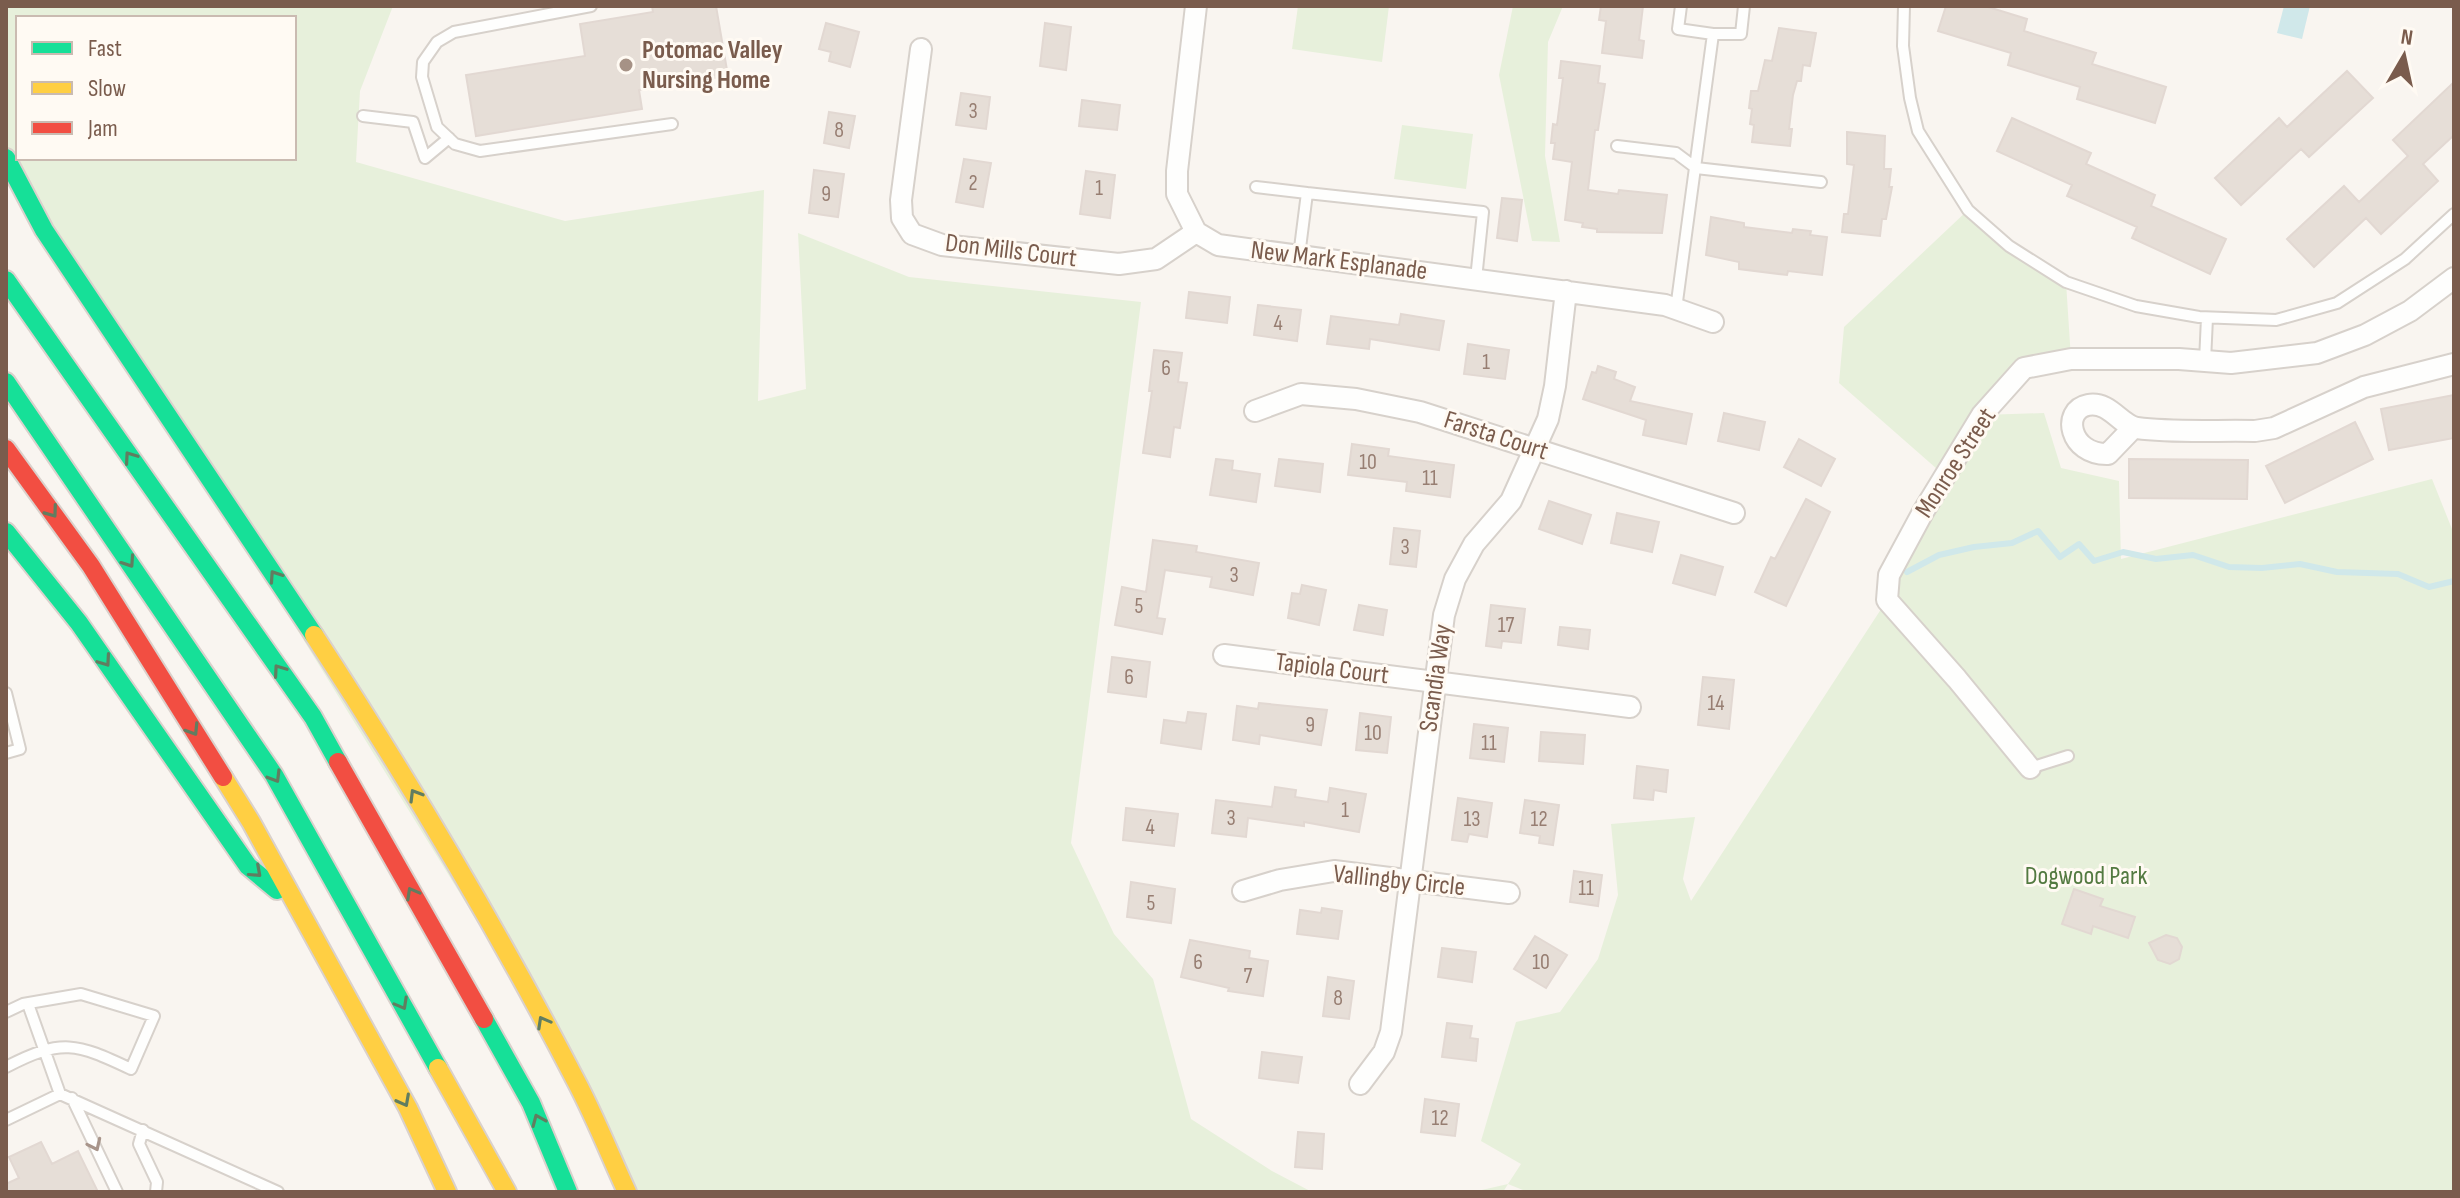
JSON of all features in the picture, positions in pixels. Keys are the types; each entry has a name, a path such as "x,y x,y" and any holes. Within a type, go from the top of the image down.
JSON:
{"highway":[{"path":"6,158 44,230 366,714 457,866 577,1083 627,1192"},
{"path":"6,192 182,437"},
{"path":"6,280 313,717 531,1103 568,1192"},
{"path":"6,382 274,775 507,1192"},
{"path":"6,449 91,566 251,822 408,1108 447,1192"},
{"path":"6,532 79,623 248,866 299,909"}],"street":[{"path":"1196,6 1177,171 1177,194 1196,232"},
{"name":"Don Mills Court","path":"921,49 901,200 902,218 912,234 942,245 1119,264 1156,259 1196,232"},
{"name":"New Mark Esplanade","path":"1196,232 1218,245 1665,305 1713,322"},
{"name":"Monroe Street","path":"2030,768 1887,600 1889,575 1982,415 2024,368 2071,359 2231,363 2317,353 2365,335 2410,311 2454,278"},
{"name":"Scandia Way","path":"1360,1084 1384,1052 1391,1032 1444,615 1455,579 1474,544 1511,501 1548,419 1566,291"},
{"path":"2133,428 2255,431 2274,428 2364,387 2454,364"},
{"name":"Farsta Court","path":"1255,411 1301,394 1356,399 1420,412 1734,513"},
{"name":"Tapiola Court","path":"1224,655 1630,707"},
{"name":"Vallingby Circle","path":"1243,891 1280,880 1334,871 1509,893"}],"lane":[{"path":"591,6 454,32 437,42 423,62 422,77 437,127 455,144 480,151 672,124"},
{"path":"1681,6 1678,29 1713,34 1741,34 1744,6"},
{"path":"1904,6 1903,46 1918,131 1968,210 2009,246 2066,282 2136,306 2207,318 2276,320 2337,303 2405,259 2454,214"},
{"path":"1676,309 1713,34"},
{"path":"363,116 413,122 425,158 449,138"},
{"path":"1617,146 1676,153 1696,168 1821,182"},
{"path":"1256,187 1483,212 1476,279"},
{"path":"1299,256 1307,193"},
{"path":"2205,361 2207,318"},
{"path":"6,693 20,749 6,753"},
{"path":"2030,768 2068,756"},
{"path":"6,1012 28,1004 81,994 154,1016 131,1069 89,1049 61,1046 6,1067"},
{"path":"28,1004 47,1050 60,1094"},
{"path":"6,1120 60,1094 278,1192"},
{"path":"72,1098 117,1192"},
{"path":"143,1130 139,1144 157,1182 156,1192"}],"green space":[{"path":"6,6 393,6 360,91 356,162 565,221 764,190 758,401 806,389 798,233 909,277 1141,302 1071,843 1114,934 1153,979 1191,1119 1272,1171 1312,1192 627,1192 577,1083 6,158"},
{"path":"1298,6 1389,6 1382,62 1292,49"},
{"path":"1513,6 1563,6 1548,42 1545,156 1560,242 1532,241 1499,75"},
{"path":"1402,125 1473,134 1466,189 1394,179"},
{"name":"Dogwood Park","path":"1968,210 2066,282 2071,359 2024,369 1983,415 2044,413 2061,468 2119,481 2121,559 2432,479 2454,534 2454,1192 1528,1192 1508,1184 1521,1164 1481,1141 1516,1022 1560,1012 1598,959 1618,895 1611,824 1695,817 1683,879 1691,901 1887,600 1945,476 1839,383 1844,327"},
{"path":"1508,1184 1503,1192 1473,1192"}],"water":[{"path":"2284,6 2310,6 2302,39 2277,33"}],"building":[{"name":"Potomac Valley Nursing Home","path":"652,6 716,6 728,76 639,90 642,109 476,136 466,75 585,56 580,24 653,12"},
{"path":"1601,6 1643,6 1639,40 1644,41 1642,58 1602,53 1606,21 1599,20"},
{"path":"1946,6 1985,6 2027,19 2024,31 2096,53 2092,64 2166,87 2155,123 2077,99 2080,87 2008,65 2011,53 1938,31"},
{"path":"826,23 859,32 850,67 829,61 831,52 819,49"},
{"path":"1045,23 1071,27 1066,70 1040,66"},
{"path":"1779,28 1816,33 1810,66 1803,65 1801,81 1797,81 1793,95 1790,146 1752,142 1754,125 1750,124 1751,91 1758,91 1765,60 1772,61"},
{"path":"1561,61 1600,66 1598,83 1605,84 1598,130 1595,130 1588,190 1667,195 1662,233 1597,232 1597,229 1582,227 1583,223 1565,220 1572,162 1553,159 1555,143 1551,143 1553,124 1557,125 1563,78 1559,78"},
{"path":"2347,71 2373,98 2309,157 2301,149 2241,205 2215,178 2279,118 2287,127"},
{"path":"2454,82 2454,135 2423,164 2438,181 2381,234 2366,218 2314,267 2287,239 2344,186 2359,202 2408,156 2393,140"},
{"path":"961,93 990,97 986,129 956,125"},
{"path":"1082,100 1120,105 1117,130 1079,126"},
{"path":"829,112 855,116 849,148 824,143"},
{"path":"2012,118 2091,153 2086,164 2155,195 2151,206 2226,239 2210,274 2132,238 2137,227 2067,196 2072,185 1997,151"},
{"path":"1847,132 1885,136 1884,169 1891,169 1889,187 1892,187 1880,236 1842,232 1844,214 1848,214 1854,165 1847,164"},
{"path":"964,159 991,163 983,207 956,202"},
{"path":"814,170 844,174 838,217 809,213"},
{"path":"1086,171 1115,175 1110,218 1080,214"},
{"path":"1502,198 1522,200 1517,241 1497,238"},
{"path":"1711,217 1744,223 1744,227 1792,233 1793,229 1811,231 1810,235 1827,237 1822,275 1788,271 1787,275 1739,269 1739,262 1706,255"},
{"path":"1189,292 1230,297 1227,323 1186,318"},
{"path":"1258,305 1301,310 1297,341 1254,335"},
{"path":"1401,314 1444,321 1439,350 1370,339 1369,349 1327,344 1331,316 1399,325"},
{"path":"1468,344 1509,350 1505,379 1464,374"},
{"path":"1154,350 1182,353 1178,382 1187,383 1180,428 1174,427 1170,457 1143,453"},
{"path":"1598,366 1616,372 1614,379 1635,387 1630,401 1692,414 1686,444 1643,435 1646,420 1583,399 1592,372 1596,373"},
{"path":"2454,395 2454,438 2389,450 2381,409"},
{"path":"1724,413 1765,422 1759,450 1718,441"},
{"path":"2355,422 2373,459 2285,503 2266,466"},
{"path":"1799,439 1835,459 1821,486 1784,467"},
{"path":"1352,444 1389,449 1388,456 1454,465 1450,497 1406,491 1407,482 1348,475"},
{"path":"1216,459 1233,461 1232,470 1260,474 1256,502 1210,495"},
{"path":"1279,459 1323,464 1320,492 1275,486"},
{"path":"2129,459 2248,460 2247,499 2129,498"},
{"path":"1806,499 1830,512 1786,606 1755,592 1771,557 1775,559"},
{"path":"1549,501 1591,515 1582,544 1539,529"},
{"path":"1617,513 1659,522 1652,552 1611,543"},
{"path":"1394,528 1420,531 1416,567 1390,564"},
{"path":"1153,540 1197,546 1196,552 1259,563 1253,595 1210,587 1212,577 1165,570 1157,618 1165,619 1162,634 1115,625 1122,587 1146,592"},
{"path":"1681,555 1723,567 1715,595 1673,583"},
{"path":"1302,585 1326,590 1319,625 1288,618 1292,593 1300,594"},
{"path":"1359,605 1387,610 1383,635 1354,630"},
{"path":"1491,605 1525,609 1521,643 1502,641 1501,648 1486,646"},
{"path":"1560,627 1590,630 1588,649 1558,645"},
{"path":"1112,657 1150,662 1146,697 1108,692"},
{"path":"1703,677 1734,680 1729,729 1698,725"},
{"path":"1259,703 1327,710 1321,745 1260,735 1259,744 1233,740 1237,706 1258,709"},
{"path":"1188,712 1206,714 1201,749 1161,743 1164,720 1186,723"},
{"path":"1360,713 1391,717 1387,753 1356,750"},
{"path":"1474,724 1508,728 1504,762 1470,758"},
{"path":"1541,732 1585,735 1583,764 1539,761"},
{"path":"1637,766 1668,770 1666,792 1654,790 1653,800 1634,798"},
{"path":"1275,787 1296,790 1295,797 1328,802 1330,788 1366,794 1359,832 1304,822 1304,826 1248,818 1246,837 1212,833 1216,800 1272,807"},
{"path":"1458,798 1492,803 1487,837 1469,834 1467,842 1452,840"},
{"path":"1525,800 1559,805 1553,845 1539,843 1540,836 1520,833"},
{"path":"1126,808 1178,814 1174,846 1123,840"},
{"path":"1574,871 1602,875 1598,906 1570,902"},
{"path":"1131,882 1175,889 1171,923 1127,917"},
{"path":"2074,889 2103,899 2100,906 2135,917 2128,938 2093,926 2091,934 2062,924"},
{"path":"1322,908 1342,911 1338,939 1297,934 1300,910 1321,913"},
{"path":"2166,935 2177,938 2182,947 2179,959 2170,964 2158,960 2149,943"},
{"path":"1535,936 1567,955 1546,988 1514,969"},
{"path":"1190,940 1250,951 1249,958 1268,961 1263,996 1228,991 1229,988 1181,977"},
{"path":"1442,948 1476,952 1472,982 1438,977"},
{"path":"1328,977 1354,981 1349,1019 1323,1016"},
{"path":"1447,1023 1472,1026 1470,1038 1478,1039 1476,1061 1442,1057"},
{"path":"1262,1052 1302,1057 1298,1083 1259,1078"},
{"path":"1425,1099 1459,1104 1455,1136 1421,1132"},
{"path":"1298,1132 1324,1134 1322,1169 1295,1167"},
{"path":"41,1142 52,1164 78,1151 98,1192 6,1192 6,1184 19,1178 9,1157"}],"waterway":[{"path":"1907,572 1939,555 2012,543 2038,531 2060,557 2079,544 2094,561 2123,552 2156,559 2193,555 2229,567 2300,564 2337,572 2398,574 2429,587 2454,581"}],"traffic: fast":[{"path":"6,158 44,230 314,635"},
{"path":"6,280 313,717 338,762"},
{"path":"6,382 274,775 438,1068"},
{"path":"6,532 79,623 248,866 277,890"},
{"path":"484,1019 531,1103 568,1192"}],"traffic: slow":[{"path":"314,635 417,799 515,967 583,1095 627,1192"},
{"path":"223,777 251,822 408,1108 447,1192"},
{"path":"438,1068 507,1192"}],"traffic: jam":[{"path":"6,449 91,566 223,777"},
{"path":"338,762 484,1019"}],"place":[{"name":"Potomac Valley Nursing Home","path":"626,65"}]}
